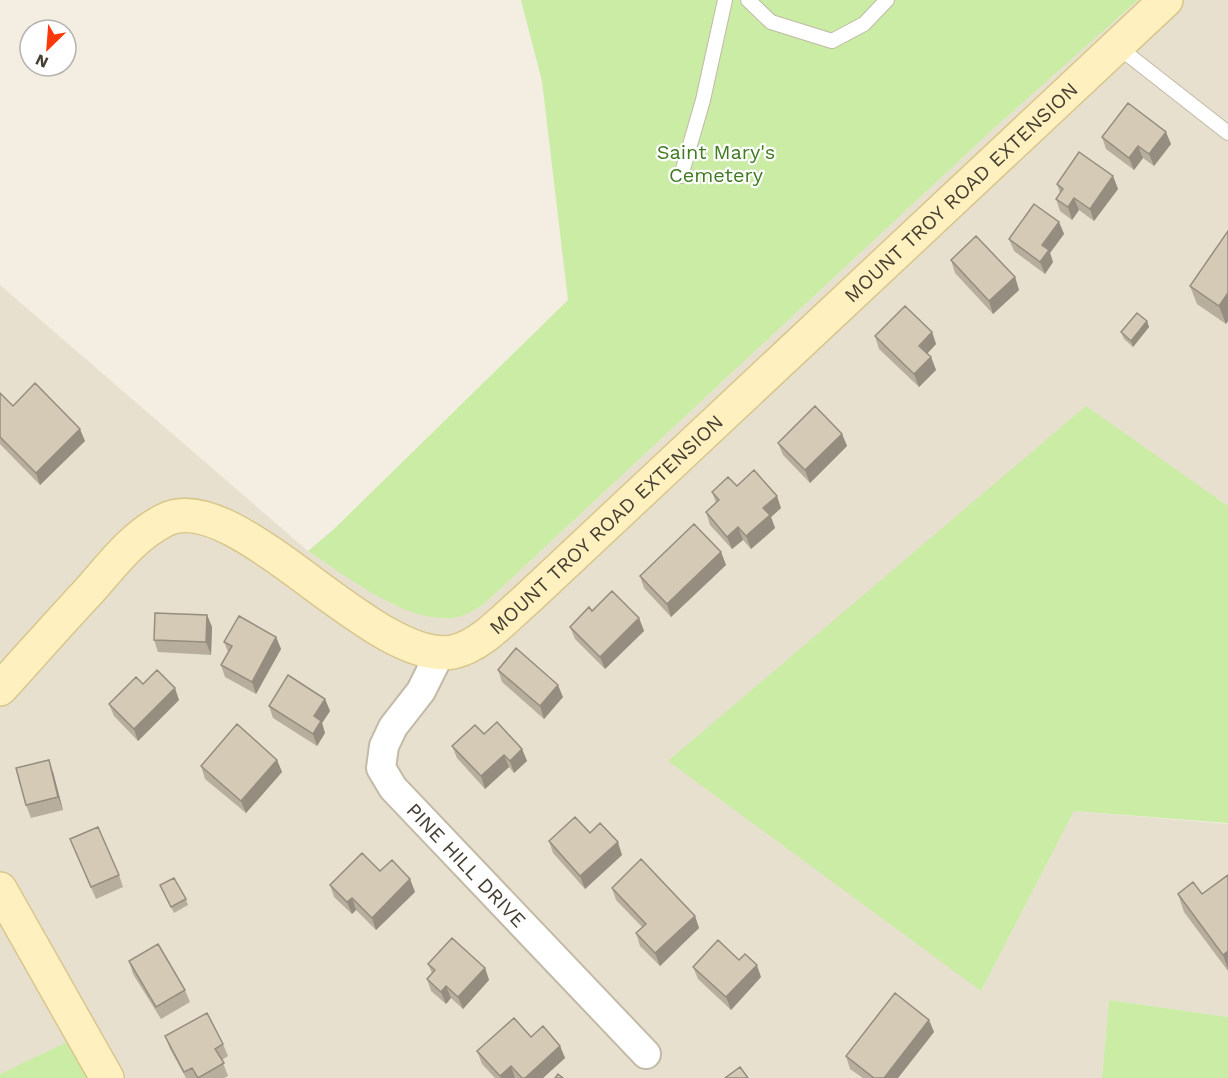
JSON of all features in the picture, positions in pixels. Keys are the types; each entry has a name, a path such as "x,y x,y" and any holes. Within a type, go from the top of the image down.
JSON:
{"street":[{"name":"MOUNT TROY ROAD EXTENSION","path":"440,654 468,647 526,600 1166,0"},
{"path":"0,689 135,539 166,519 195,514 231,528 381,630 409,645 440,654"},
{"name":"PINE HILL DRIVE","path":"440,654 421,691 393,727 384,746 381,768 393,788 646,1054"},
{"path":"0,889 107,1078"}],"lane":[{"path":"681,176 703,100 725,0"},
{"path":"748,0 771,22 832,41 864,24 887,0"},
{"path":"1117,46 1228,134"}],"shaded area":[{"path":"1138,0 1228,0 1228,506 1085,407 981,991 1074,811 1228,824 1228,1017 1109,1000 1102,1078 87,1078 67,1043 0,1074 0,285 308,551 396,606 462,616 483,605 991,131"}],"green space":[{"name":"Saint Mary's Cemetery","path":"521,0 1138,0 991,131 483,605 462,616 443,618 423,615 381,598 308,551 334,529 568,300 542,81"},
{"path":"1086,406 1228,506 1228,823 1074,811 981,991 668,761"},
{"path":"1109,1000 1228,1017 1228,1078 1102,1078"},
{"path":"67,1042 87,1078 0,1078 0,1074"}],"building":[{"path":"1128,103 1166,132 1149,154 1138,146 1129,158 1102,137"},
{"path":"1079,152 1113,176 1090,209 1074,198 1068,207 1056,199 1063,189 1057,184"},
{"path":"1034,204 1059,222 1042,245 1049,250 1040,262 1009,239"},
{"path":"1228,231 1228,293 1219,306 1190,286"},
{"path":"976,236 1015,277 989,301 951,260"},
{"path":"905,306 932,332 919,346 931,357 914,374 875,336"},
{"path":"1137,313 1147,321 1131,341 1121,332"},
{"path":"35,383 80,429 36,473 0,437 0,393 13,406"},
{"path":"815,406 842,434 805,470 778,443"},
{"path":"754,470 777,496 763,508 770,515 746,536 738,527 727,537 706,512 719,500 712,492 728,477 737,486"},
{"path":"694,524 721,552 667,604 640,576"},
{"path":"612,591 639,618 600,657 570,627 589,607 592,611"},
{"path":"155,613 207,615 206,642 154,640"},
{"path":"239,616 276,637 252,682 221,665 232,646 224,642"},
{"path":"516,648 558,685 540,706 498,670"},
{"path":"157,670 175,688 134,729 109,704 136,677 143,684"},
{"path":"288,675 325,699 314,716 321,721 313,734 269,706"},
{"path":"497,722 522,749 510,761 504,755 481,776 452,746 475,725 484,734"},
{"path":"237,724 277,760 241,801 201,766"},
{"path":"49,760 58,797 26,805 16,768"},
{"path":"575,817 590,833 600,823 618,842 580,876 549,841"},
{"path":"98,827 119,875 91,887 70,839"},
{"path":"362,853 380,871 392,860 410,879 372,918 352,898 347,902 330,885"},
{"path":"641,859 695,916 655,953 636,933 646,924 612,888"},
{"path":"1228,875 1228,951 1223,955 1178,894 1193,882 1202,894"},
{"path":"174,878 186,899 171,907 160,885"},
{"path":"452,938 485,968 458,997 446,986 441,992 427,979 435,970 428,964"},
{"path":"718,940 739,960 745,954 757,965 726,997 693,967"},
{"path":"158,944 185,990 156,1007 129,961"},
{"path":"895,993 929,1020 884,1078 874,1078 846,1056"},
{"path":"207,1013 223,1044 215,1049 224,1063 198,1078 192,1068 184,1072 165,1036"},
{"path":"514,1018 531,1037 543,1026 560,1046 525,1078 522,1078 511,1066 500,1076 477,1051"},
{"path":"740,1067 748,1078 725,1078"}]}
